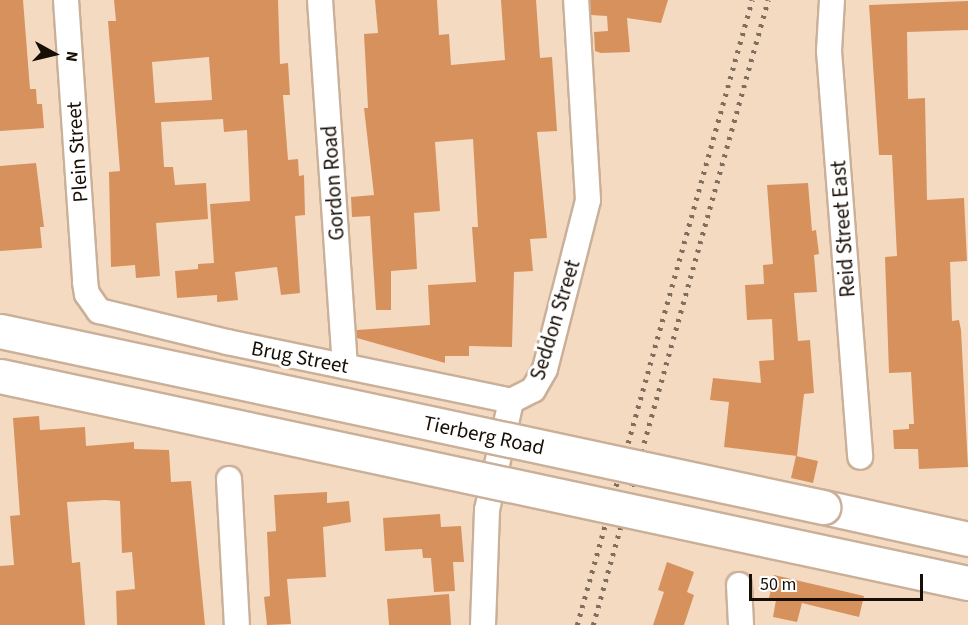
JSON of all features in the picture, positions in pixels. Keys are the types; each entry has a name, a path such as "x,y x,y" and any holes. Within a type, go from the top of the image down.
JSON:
{"main road":[{"name":"Tierberg Road","path":"0,331 968,539"},
{"name":"Tierberg Road","path":"0,376 968,583"}],"street":[{"name":"Plein Street","path":"66,0 86,282 92,303"},
{"name":"Gordon Road","path":"320,0 345,366"},
{"name":"Seddon Street","path":"483,625 487,510 511,401 533,390 545,369 588,200 576,0"},
{"name":"Reid Street East","path":"832,0 829,51 860,457"},
{"name":"Brug Street","path":"92,303 106,315 511,401"},
{"path":"229,479 237,625"},
{"path":"739,585 741,625"}],"building":[{"path":"0,0 23,0 30,89 36,89 37,104 42,104 44,128 0,131"},
{"path":"114,0 278,0 280,64 288,63 290,95 283,95 288,160 298,159 299,176 304,175 305,215 295,216 300,293 281,295 277,267 235,272 238,300 217,302 217,295 177,298 175,271 198,269 198,264 214,263 210,204 250,201 247,130 224,132 223,119 161,122 164,167 173,167 175,185 206,183 208,219 156,223 160,276 136,278 135,265 111,267 109,172 120,171 108,21 116,21","holes":["209,57 212,100 155,103 152,62"]},
{"path":"375,0 437,0 439,35 449,34 451,65 505,60 501,0 536,0 540,58 552,57 557,131 537,132 547,238 530,239 533,271 514,272 512,347 469,346 469,356 445,356 445,363 357,338 357,330 430,325 428,285 476,282 472,227 478,227 473,139 435,142 440,211 414,213 417,269 391,271 391,310 376,310 370,216 352,217 351,197 374,195 364,108 368,108 364,34 378,33"},
{"path":"590,0 668,0 661,23 627,18 630,52 601,53 595,51 594,32 608,31 607,16 591,15"},
{"path":"968,1 968,30 907,32 908,99 925,98 927,200 964,198 967,261 950,262 952,321 959,320 961,330 968,467 919,469 918,449 894,449 893,430 909,429 909,424 914,424 911,372 889,373 885,257 897,256 892,155 879,155 869,5"},
{"path":"36,163 44,227 40,227 42,248 0,251 0,166"},
{"path":"808,183 812,231 816,230 819,254 814,255 817,292 794,293 798,341 810,340 814,393 804,394 797,456 724,447 729,402 710,400 713,378 761,383 759,361 774,360 772,319 747,320 745,285 764,284 763,265 773,264 767,185"},
{"path":"39,416 40,430 85,427 86,446 134,442 134,449 169,450 171,482 191,481 205,625 117,625 116,591 135,589 132,552 122,553 120,501 105,500 67,502 72,563 80,562 85,625 0,625 0,566 14,565 10,516 20,515 13,418"},
{"path":"796,456 818,461 813,483 791,478"},
{"path":"327,492 327,503 349,501 351,522 323,527 326,577 287,579 291,624 267,625 264,597 270,596 267,532 276,531 274,495"},
{"path":"440,514 441,527 461,526 464,562 453,562 455,591 434,592 431,558 423,558 422,549 385,551 383,518"},
{"path":"667,562 694,572 687,592 694,595 684,625 653,625 664,592 658,590"},
{"path":"774,575 864,596 859,617 802,603 797,622 773,617 776,600 769,598"},
{"path":"449,594 451,625 389,625 387,599"}],"railway":[{"path":"577,625 752,0"},
{"path":"593,625 768,0"}]}
